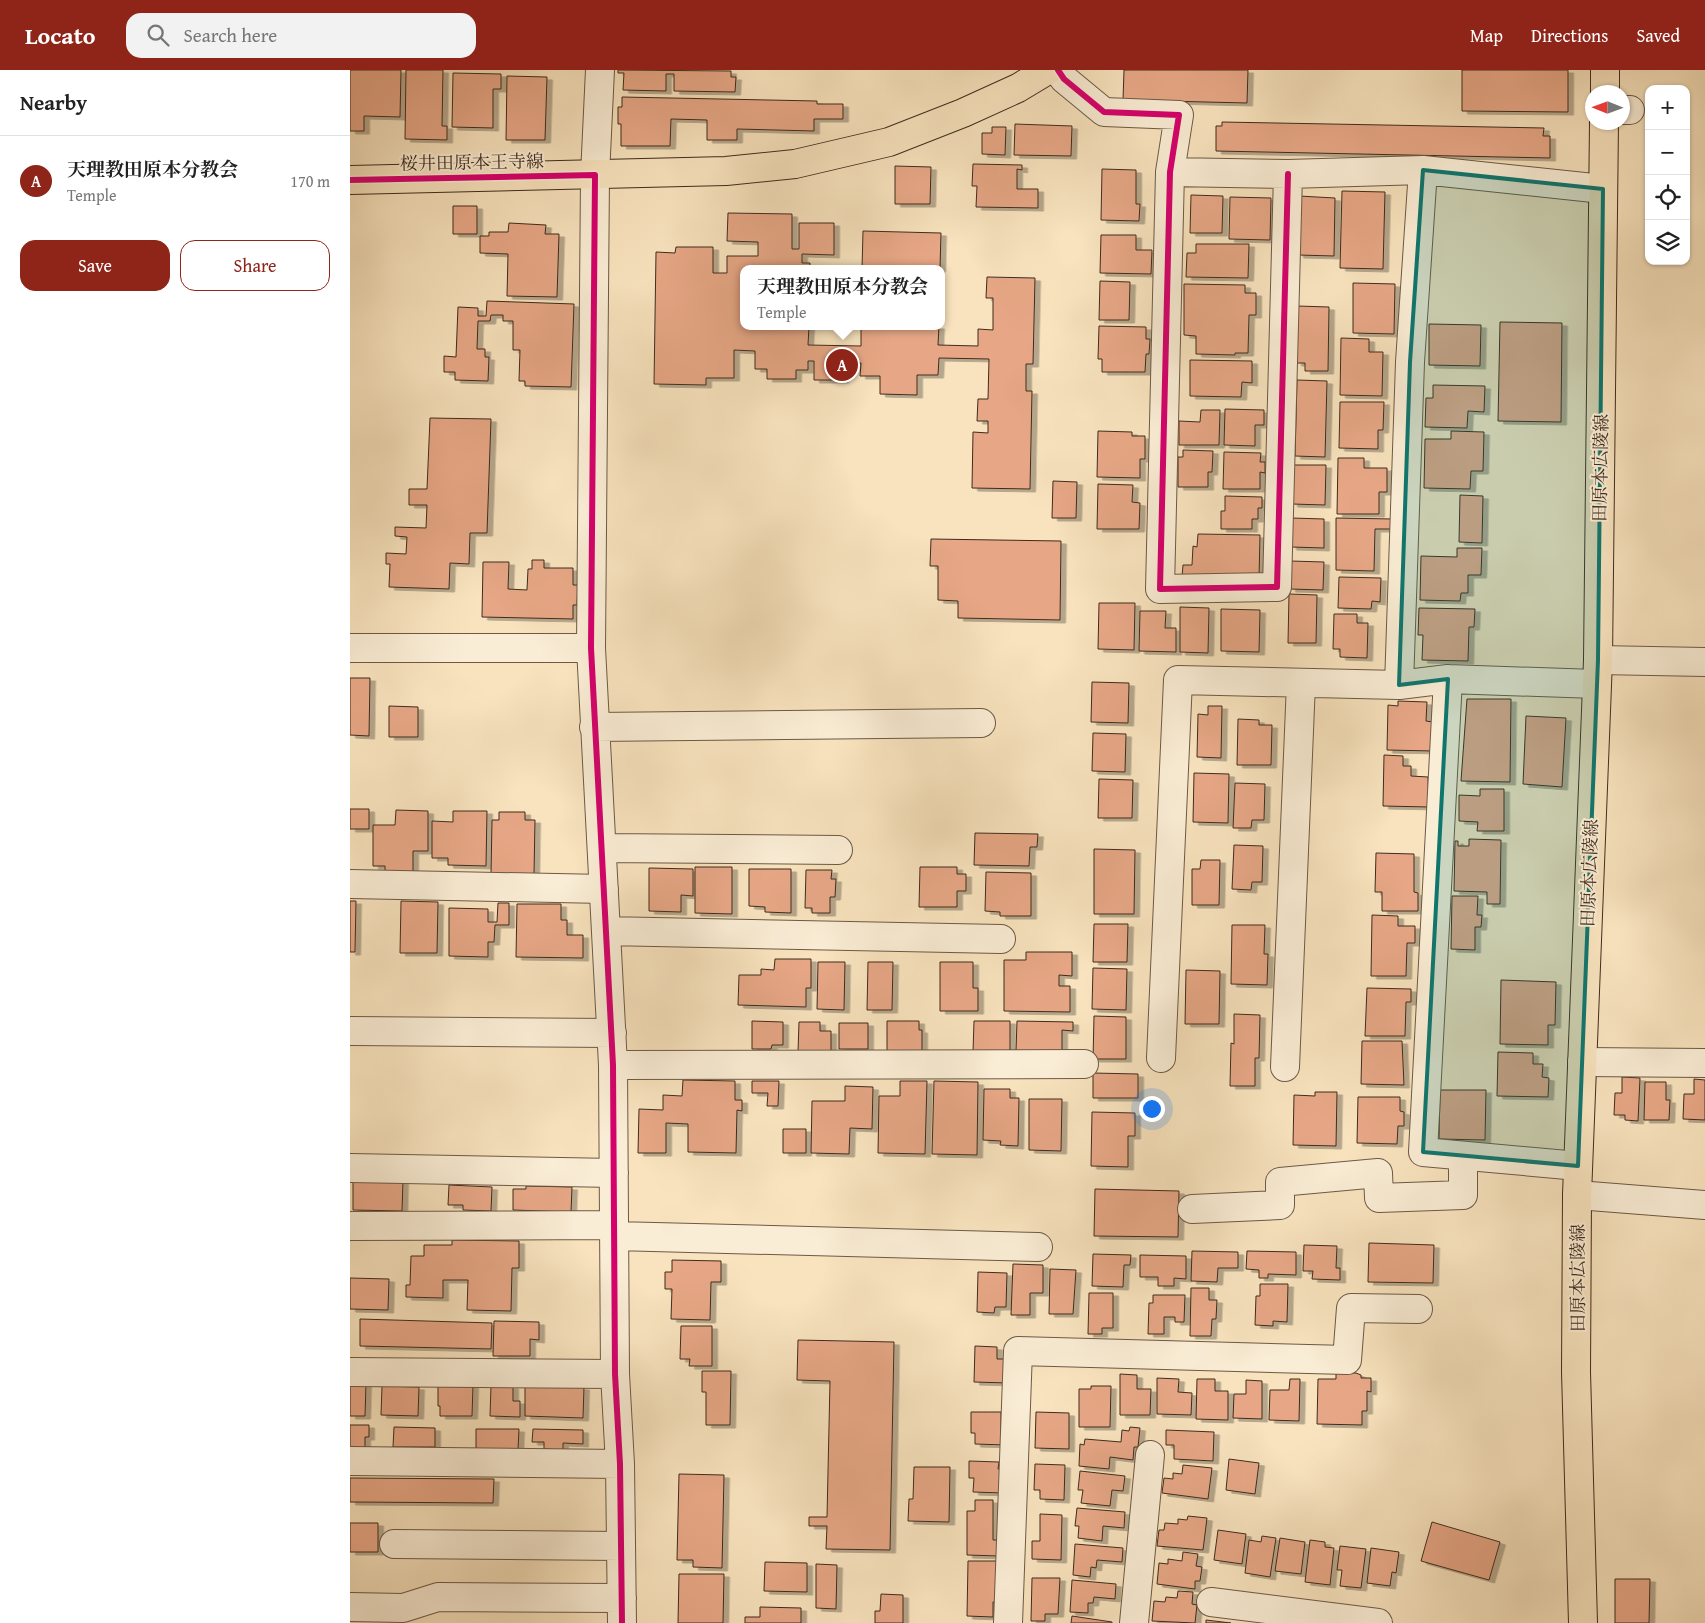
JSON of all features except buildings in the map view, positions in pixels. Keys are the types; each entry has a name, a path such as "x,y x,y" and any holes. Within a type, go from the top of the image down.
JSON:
{"main road":[{"name":"桜井田原本王寺線","path":"350,180 726,171 795,164 889,142 963,113 1018,88 1048,70"},
{"path":"1605,70 1605,85"},
{"name":"田原本広陵線","path":"1584,1623 1576,1372 1577,1195 1597,672 1604,130"}],"street":[{"path":"350,1607 403,1608 438,1597 622,1610 620,1464 615,1374 612,1033 590,648 595,175 600,70"},
{"path":"1058,70 1064,79 1104,112 1179,115 1170,172 1160,589 1277,587 1288,174"},
{"path":"1170,172 1288,174 1423,170 1603,189"},
{"path":"1399,685 1410,362 1423,170"},
{"path":"350,648 590,648"},
{"path":"1161,1058 1178,680 1399,685 1448,679 1597,672 1705,662"},
{"path":"1448,679 1423,1152 1578,1166"},
{"path":"1285,1067 1301,683"},
{"path":"594,727 981,723"},
{"path":"602,848 838,850"},
{"path":"350,884 604,889"},
{"path":"606,931 1002,939"},
{"path":"350,1031 612,1033"},
{"path":"1582,1062 1705,1063"},
{"path":"613,1065 1084,1064"},
{"path":"1192,1209 1280,1205 1280,1182 1378,1173 1379,1198 1463,1195 1463,1156"},
{"path":"350,1168 614,1172"},
{"path":"1577,1195 1705,1205"},
{"path":"350,1226 614,1230 1038,1248"},
{"path":"1008,1623 1018,1351 1347,1360 1351,1308 1418,1309"},
{"path":"350,1372 615,1374"},
{"path":"1134,1623 1150,1455"},
{"path":"350,1461 620,1464"},
{"path":"394,1544 621,1546"},
{"path":"1211,1602 1269,1615 1378,1623"}],"highlighted area":[{"path":"1423,170 1603,189 1598,660 1578,1166 1423,1152 1448,679 1399,685 1410,362"}],"cycle path":[{"path":"1058,70 1064,79 1104,112 1179,115 1170,172 1160,589 1277,587 1288,174"},
{"path":"350,180 595,175 591,648 613,1065 615,1374 620,1464 622,1623"}],"place":[{"name":"天理教田原本分教会","path":"842,365"}]}
